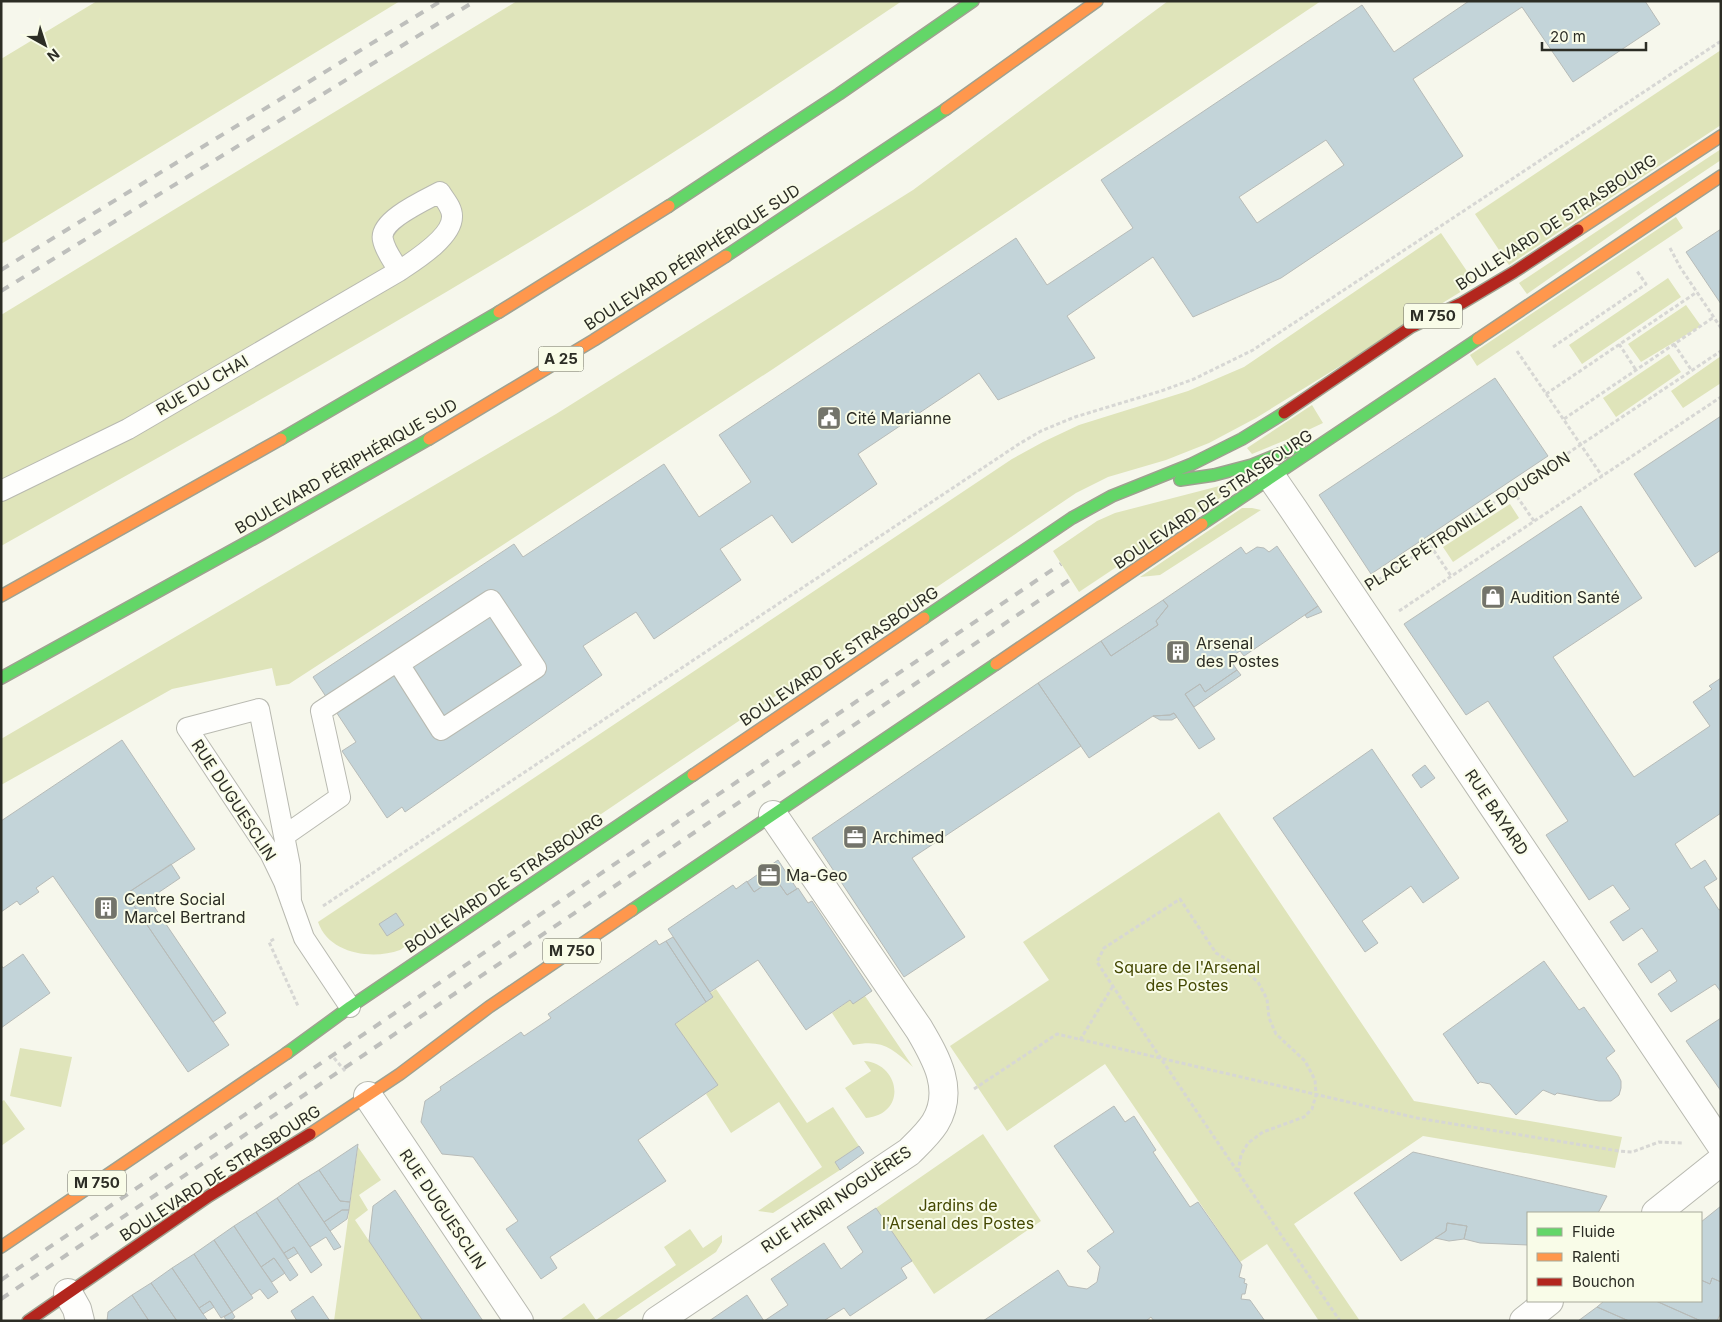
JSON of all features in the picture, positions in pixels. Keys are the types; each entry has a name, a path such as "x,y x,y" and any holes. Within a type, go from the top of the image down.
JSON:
{"main road":[{"path":"1,596 241,463 427,355 584,260 711,180 973,1"},
{"name":"BOULEVARD PÉRIPHÉRIQUE SUD","path":"1,678 192,573 394,458 520,385 649,306 773,226 948,108 1097,1"},
{"name":"BOULEVARD DE STRASBOURG","path":"1,1247 250,1080 350,1007 1072,518 1097,504 1198,461 1248,436 1362,361 1411,326 1475,296 1721,136"},
{"name":"BOULEVARD DE STRASBOURG","path":"28,1321 209,1196 290,1147 368,1096 489,1007 1721,176"},
{"path":"1139,486 1214,474 1252,465 1351,425"}],"street":[{"name":"RUE BAYARD","path":"1272,478 1717,1140"},
{"name":"RUE HENRI NOGUÈRES","path":"657,1321 909,1152 936,1122 941,1106 944,1090 941,1073 923,1036 773,814"},
{"name":"RUE DUGUESCLIN","path":"368,1096 519,1321"},
{"path":"1657,1212 1721,1161"},
{"path":"68,1293 77,1309 80,1321"},
{"path":"1524,1321 1548,1302"}],"lane":[{"name":"RUE DU CHAI","path":"1,491 128,428 399,271"},
{"path":"284,836 340,796 321,710 490,600 536,668 441,730 399,664 485,608"},
{"name":"RUE DUGUESCLIN","path":"291,902 292,877 259,708 187,728 270,853 284,882 298,923 312,952 350,1007"}],"path":[{"path":"295,1000 269,942 1019,444 1075,417 1194,379 1253,350 1721,41"},
{"path":"1669,246 1680,267 1721,328"},
{"path":"1553,348 1646,284 1635,268"},
{"path":"1546,394 1697,292"},
{"path":"1564,419 1714,317"},
{"path":"1619,344 1636,370"},
{"path":"1674,344 1692,371"},
{"name":"PLACE PÉTRONILLE DOUGNON","path":"1515,348 1602,476"},
{"path":"1582,446 1721,352"},
{"path":"1374,628 1721,397"},
{"name":"PLACE PÉTRONILLE DOUGNON","path":"1352,596 1582,446"},
{"path":"1513,491 1534,521"},
{"path":"1430,545 1451,576"},
{"path":"1238,1172 1242,1155 1248,1143 1263,1132 1304,1117 1312,1109 1316,1095 1315,1080 1305,1061 1276,1034 1269,1018 1267,999 1258,982 1243,969 1216,953 1180,899 1104,948 1097,962 1161,1059 1238,1172 1340,1321"},
{"path":"1080,1040 1113,986"},
{"path":"313,1034 368,1096"},
{"path":"941,1106 978,1087 1057,1034 1416,1118 1619,1151 1632,1152 1659,1142 1680,1142 1694,1146 1717,1140"}],"green space":[{"path":"97,1 400,1 1,244 1,59"},
{"path":"517,1 902,1 673,153 533,240 335,357 1,546 1,315"},
{"path":"1168,1 1321,1 773,369 289,684 276,686 272,668 172,689 1,785 1,739 556,414 913,190"},
{"path":"1721,50 1721,125 1509,265 1475,214"},
{"path":"1721,149 1721,160 1527,294 1519,283"},
{"path":"1676,217 1683,228 1477,366 1470,355"},
{"path":"1441,233 1475,283 1256,418 1209,443 1166,460 1108,477 1076,493 400,950 377,954 353,952 341,948 324,933 318,922 1012,459 1079,425 1188,391 1244,367"},
{"path":"1668,278 1681,297 1582,364 1569,345"},
{"path":"1686,305 1701,326 1641,362 1628,344"},
{"path":"1669,354 1681,372 1616,417 1603,398"},
{"path":"1721,356 1721,383 1683,408 1671,391"},
{"path":"1312,405 1323,423 1252,454 1247,448"},
{"path":"1231,483 1232,490 1079,592 1053,551 1097,521 1115,513"},
{"path":"1510,504 1519,518 1453,562 1443,547"},
{"path":"1242,508 1261,510 1160,575 1140,577"},
{"name":"Square de l'Arsenal des Postes","path":"1219,812 1414,1101 1622,1137 1615,1168 1423,1136 1294,1224 1360,1321 1319,1321 1267,1244 1240,1262 1105,1064 1007,1131 950,1046 1049,980 1023,942"},
{"path":"716,989 807,1123 833,1107 859,1146 835,1162 840,1170 773,1213 758,1211 822,1167 779,1102 731,1133 706,1094 717,1085 675,1024 713,997 710,993"},
{"path":"865,996 913,1067 892,1050 879,1044 863,1043 853,1045 832,1013 850,1000"},
{"path":"20,1048 72,1057 61,1107 10,1096"},
{"path":"864,1061 876,1064 885,1070 894,1088 893,1098 889,1107 880,1114 866,1118 845,1088 871,1071"},
{"path":"4,1100 25,1129 1,1146 1,1102"},
{"name":"Jardins de l'Arsenal des Postes","path":"983,1134 1041,1221 934,1294 876,1208"},
{"path":"358,1147 381,1180 359,1195 368,1210 355,1220 423,1321 334,1321"},
{"path":"690,1229 703,1248 722,1235 722,1242 716,1252 614,1321 560,1321 584,1303 596,1320 676,1265 664,1247"}],"building":[{"name":"Cité Marianne","path":"1469,1 1645,1 1660,24 1573,82 1522,7 1413,79 1463,156 1281,278 1193,317 1153,257 1067,316 1095,358 998,400 979,373 858,454 877,484 792,543 772,515 720,549 741,580 654,639 636,612 583,646 602,675 405,812 402,807 387,818 342,751 356,742 313,677 514,544 523,557 664,464 699,517 751,482 719,435 1016,238 1047,285 1133,228 1101,180 1362,5 1394,52","holes":["1326,140 1344,165 1257,223 1239,197"]},
{"path":"1721,229 1721,304 1686,252"},
{"path":"1495,378 1548,456 1371,574 1319,495"},
{"path":"1721,416 1721,550 1695,567 1634,474"},
{"path":"1581,506 1642,598 1553,657 1634,777 1710,726 1693,702 1712,689 1709,686 1721,678 1721,813 1675,844 1691,869 1705,860 1717,879 1704,887 1719,910 1721,909 1721,992 1715,984 1671,1012 1658,994 1677,981 1670,970 1651,983 1638,964 1658,951 1642,928 1623,941 1610,922 1630,909 1613,885 1589,900 1546,835 1568,821 1488,701 1466,715 1404,624"},
{"name":"Arsenal des Postes","path":"1277,546 1318,606 1244,656 1240,651 1229,658 1237,670 1205,692 1200,684 1185,694 1215,739 1199,749 1174,713 1153,716 1089,758 1038,683 1101,641 1111,656 1158,625 1156,621 1168,606 1163,600 1241,547 1246,554 1257,547 1264,548 1269,552"},
{"path":"1163,600 1168,606 1156,621 1158,625 1111,656 1101,641"},
{"path":"1318,606 1322,612 1307,618 1305,615"},
{"path":"1237,670 1241,675 1194,707 1185,694 1200,684 1205,692"},
{"path":"1038,683 1081,746 912,858 965,937 904,977 812,838"},
{"path":"1174,713 1177,717 1172,720 1160,720 1153,716 1170,715"},
{"name":"Centre Social Marcel Bertrand","path":"122,740 195,849 126,894 229,1045 188,1072 53,876 36,888 39,892 20,905 17,901 1,912 1,821"},
{"path":"1372,749 1459,878 1423,903 1411,886 1362,921 1378,943 1365,952 1273,818"},
{"path":"1425,765 1435,778 1421,788 1412,775"},
{"path":"778,860 797,889 787,895 775,878 754,892 747,882"},
{"path":"171,864 180,878 149,899 226,1013 213,1022 126,894"},
{"path":"775,878 787,895 798,888 808,903 812,901 872,991 853,1004 850,1000 806,1030 758,960 710,992 668,929 733,885 736,889 747,881 754,892"},
{"path":"396,913 404,925 387,936 379,924"},
{"path":"673,937 713,997 706,1002 666,941"},
{"path":"656,940 659,945 666,941 706,1002 675,1024 718,1085 638,1140 666,1181 550,1257 557,1268 541,1279 506,1229 518,1221 473,1157 442,1154 421,1122 425,1101 441,1090 440,1087 521,1032 524,1036 551,1018 548,1014"},
{"path":"23,954 50,993 1,1028 1,965 3,968"},
{"path":"1544,961 1579,1010 1584,1007 1615,1051 1606,1058 1621,1081 1621,1088 1619,1095 1611,1101 1599,1101 1557,1093 1555,1095 1543,1090 1516,1115 1490,1084 1480,1082 1478,1084 1443,1034"},
{"path":"1721,1018 1721,1091 1686,1041"},
{"path":"1114,1106 1125,1122 1134,1116 1156,1150 1153,1152 1190,1207 1198,1202 1242,1265 1239,1277 1245,1279 1244,1283 1247,1284 1245,1294 1242,1294 1241,1299 1250,1300 1265,1321 1154,1321 1151,1317 1146,1321 983,1321 1058,1270 1068,1286 1087,1289 1097,1282 1100,1267 1087,1251 1114,1232 1054,1146"},
{"path":"358,1144 350,1202 340,1201 319,1170"},
{"path":"859,1146 864,1153 840,1170 835,1162"},
{"path":"1413,1152 1607,1196 1599,1212 1527,1212 1527,1245 1480,1243 1464,1239 1467,1226 1447,1223 1446,1231 1401,1261 1354,1193"},
{"path":"319,1170 340,1201 350,1202 349,1210 342,1210 324,1222 298,1183"},
{"path":"298,1183 341,1247 334,1250 326,1237 310,1247 277,1198"},
{"path":"395,1190 483,1321 423,1321 369,1241 373,1206"},
{"path":"277,1198 322,1265 311,1273 294,1247 284,1253 256,1212"},
{"path":"1721,1206 1721,1282 1712,1278 1710,1284 1702,1280 1702,1221"},
{"path":"876,1208 912,1261 901,1268 907,1278 850,1316 844,1308 826,1321 764,1321 788,1305 771,1279 824,1243 841,1269 863,1252 847,1227"},
{"path":"342,1210 349,1210 347,1219 330,1231 324,1222"},
{"path":"256,1212 298,1275 290,1281 274,1258 261,1267 234,1226"},
{"path":"1447,1223 1467,1226 1464,1239 1449,1241 1435,1238 1446,1231"},
{"path":"234,1226 278,1292 268,1299 260,1289 251,1295 214,1240"},
{"path":"214,1240 253,1298 232,1312 194,1254"},
{"path":"294,1247 298,1253 288,1259 284,1253"},
{"path":"194,1254 232,1312 221,1318 210,1301 199,1308 172,1268"},
{"path":"274,1258 285,1273 272,1282 261,1267"},
{"path":"172,1268 208,1321 177,1321 151,1283"},
{"path":"1712,1278 1721,1282 1721,1313 1717,1321 1701,1321 1658,1302 1702,1302 1702,1280 1710,1284"},
{"path":"151,1283 177,1321 149,1321 132,1295"},
{"path":"132,1295 149,1321 107,1321 108,1312"},
{"path":"747,1295 764,1321 709,1321"},
{"path":"313,1296 330,1321 297,1321 291,1311"},
{"path":"210,1301 214,1307 203,1314 199,1308"},
{"path":"1603,1302 1658,1302 1701,1321 1629,1321 1597,1307"},
{"path":"1597,1307 1629,1321 1578,1321"},
{"path":"232,1312 235,1317 227,1321 224,1317"}],"railway":[{"path":"1,270 441,1"},
{"path":"1,291 475,1"},
{"path":"1,1280 1061,564"},
{"path":"1,1299 1071,579"}],"traffic: fast":[{"path":"669,206 839,94 973,1"},
{"path":"726,256 946,109"},
{"path":"281,439 499,312"},
{"path":"1202,524 1478,339"},
{"path":"924,618 1072,518 1112,496 1192,464 1242,439 1284,413"},
{"path":"1,678 262,534 429,439"},
{"path":"1180,480 1214,475 1252,465 1299,446"},
{"path":"632,910 996,664"},
{"path":"287,1053 350,1007 693,775"}],"traffic: slow":[{"path":"946,109 1097,1"},
{"path":"1578,230 1721,136"},
{"path":"1478,339 1721,176"},
{"path":"499,312 669,206"},
{"path":"429,439 594,340 726,256"},
{"path":"1,596 281,439"},
{"path":"996,664 1202,524"},
{"path":"693,775 924,618"},
{"path":"310,1134 400,1074 489,1007 632,910"},
{"path":"1,1247 287,1053"}],"traffic: jam":[{"path":"1284,413 1411,327 1462,303 1578,230"},
{"path":"28,1321 209,1196 310,1134"}],"place":[{"name":"Cité Marianne","path":"829,418"},
{"name":"Audition Santé","path":"1493,597"},
{"name":"Arsenal des Postes","path":"1178,652"},
{"name":"Archimed","path":"855,837"},
{"name":"Ma-Geo","path":"769,875"},
{"name":"Centre Social Marcel Bertrand","path":"106,908"}]}
